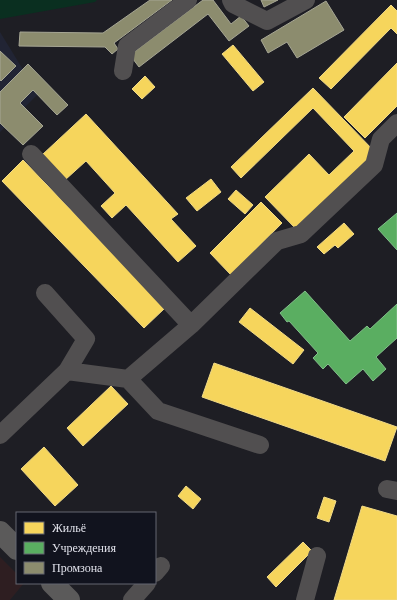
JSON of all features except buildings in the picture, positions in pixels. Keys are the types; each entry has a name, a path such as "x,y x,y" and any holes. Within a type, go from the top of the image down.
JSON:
{"main road":[{"path":"0,532 16,548"},
{"path":"53,584 70,600"}],"lane":[{"path":"123,70 127,46 188,0"},
{"path":"231,0 233,4 267,21 306,0"},
{"path":"128,380 191,325 277,241 300,234 374,165 381,139 397,123"},
{"path":"31,154 191,325"},
{"path":"0,435 67,371 86,339 45,293"},
{"path":"67,371 128,380 158,411 260,445"},
{"path":"305,600 317,556"},
{"path":"132,600 146,584"}],"shaded area":[{"path":"0,32 38,94 0,132"},
{"path":"0,557 16,573 16,584 23,584 10,600 0,600"}],"green space":[{"path":"0,0 97,0 95,2 0,19"}]}
